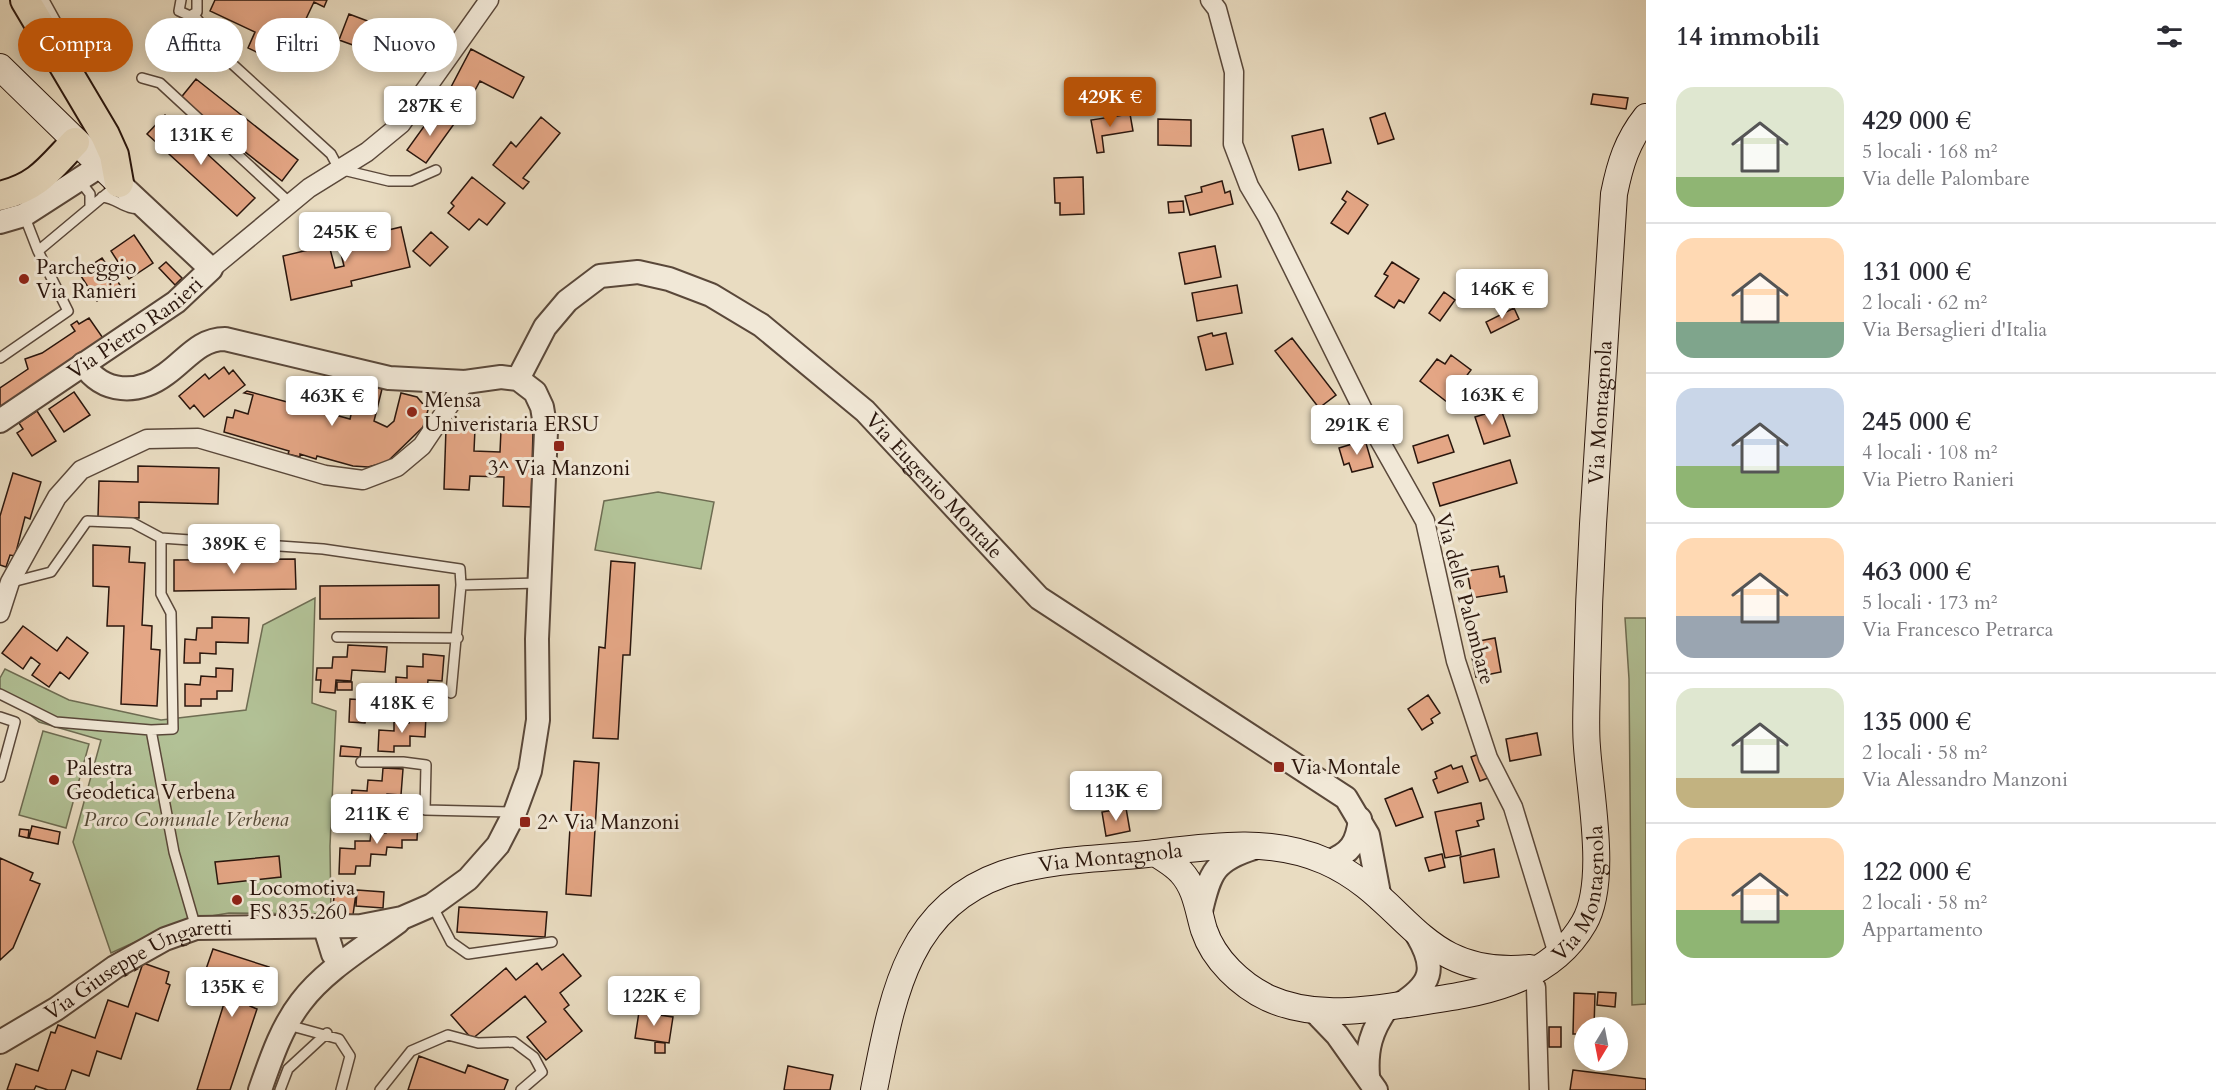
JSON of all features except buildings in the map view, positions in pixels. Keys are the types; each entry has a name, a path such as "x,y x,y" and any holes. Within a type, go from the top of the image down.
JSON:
{"highway":[{"path":"25,0 35,18"},
{"path":"67,72 105,135 114,155 107,182"},
{"path":"0,196 35,184 49,172 75,142"}],"main road":[{"path":"0,55 60,114 72,130 75,142"},
{"path":"0,67 75,142 107,182"},
{"name":"Via Montagnola","path":"874,1090 894,997 907,962 924,932 946,906 972,887 1005,873 1042,866 1224,845 1289,850 1328,862 1380,899 1417,935 1467,964 1496,969 1545,969 1586,921 1597,880 1586,742 1589,596 1614,194 1621,159 1633,134 1646,117"},
{"path":"1156,853 1181,872 1201,911 1204,931 1228,969 1248,987 1269,998 1312,1010 1364,1012 1453,998 1492,989 1545,969"}],"street":[{"name":"Via Pietro Ranieri","path":"0,421 176,302 211,269 337,164 367,152 402,124 489,0"},
{"name":"Via delle Palombare","path":"1210,0 1216,9 1234,72 1233,144 1249,186 1268,218 1368,420 1425,521 1456,661 1488,758 1513,807 1545,969 1539,1090"},
{"path":"0,222 24,215 74,183 107,182 144,207 211,269"},
{"name":"Via Eugenio Montale","path":"518,379 545,327 567,301 600,276 638,272 669,279 711,295 761,325 865,411 1039,598 1336,789 1353,807 1372,847 1380,899"},
{"path":"83,364 103,384 128,389 156,381 166,375 203,342 225,339 389,378 465,382 501,377 518,379 535,392 542,407 546,431 538,720 530,771 515,812 498,845 468,879 432,905 402,918 325,978 302,1000 286,1024 260,1090"},
{"path":"0,613 10,582 57,497 81,470 147,439 198,438 325,475 363,480 397,467 422,446 465,382"},
{"path":"1328,862 1352,849 1356,842 1360,819"},
{"path":"1201,911 1208,881 1216,868 1236,853 1258,846"},
{"name":"Via Giuseppe Ungaretti","path":"0,1042 56,1009 115,967 165,939 196,928 361,926 402,918"},
{"path":"324,925 333,954"},
{"path":"358,952 361,926"},
{"path":"325,978 333,954 361,926"},
{"path":"1372,1083 1369,1040 1377,1022 1393,1007 1424,987 1429,973 1428,957 1417,935"},
{"path":"1312,1010 1337,1035 1372,1083"}],"lane":[{"path":"45,0 54,18"},
{"path":"194,15 199,8 197,0"},
{"path":"179,1 182,14 194,15 209,33 227,62 337,164 389,181 411,181 436,170"},
{"path":"142,78 160,83 290,203"},
{"path":"38,251 90,206 107,182"},
{"path":"74,183 83,185 87,189 92,200 90,206"},
{"path":"0,358 68,311 38,251 24,215"},
{"path":"10,582 51,573 87,521 133,523 161,538 323,549 460,569 458,638 451,693"},
{"path":"0,694 56,722 151,730 173,729 171,613 161,594 161,538"},
{"path":"460,585 540,583"},
{"path":"337,637 458,638"},
{"path":"0,717 15,722 0,777"},
{"path":"151,730 174,852 196,928"},
{"path":"361,762 403,762 426,765 424,810 515,812"},
{"path":"432,905 451,942 468,954 552,942"},
{"path":"286,1024 327,1033 339,1039 350,1056 341,1090"},
{"path":"280,1090 288,1069 327,1033"},
{"path":"380,1090 411,1051 448,1035 478,1043 514,1042 534,1057 542,1072 521,1090"}],"green space":[{"path":"658,492 714,502 701,569 595,550 604,501"},
{"name":"Parco Comunale Verbena","path":"315,598 312,703 336,711 330,846 331,914 229,913 181,921 111,953 73,842 101,740 39,722 0,690 0,678 5,669 69,700 161,720 246,710 263,625"},
{"path":"1625,618 1646,618 1646,1004 1632,1005 1629,679"},
{"name":"Palestra Geodetica Verbena","path":"43,731 89,744 66,828 19,815"}],"place":[{"name":"Parcheggio Via Ranieri","path":"24,279"},
{"name":"Mensa Univeristaria ERSU","path":"412,412"},
{"name":"3^ Via Manzoni","path":"559,446"},
{"name":"Via Montale","path":"1279,767"},
{"name":"Palestra Geodetica Verbena","path":"54,780"},
{"name":"2^ Via Manzoni","path":"525,822"},
{"name":"Locomotiva FS 835.260","path":"237,900"}]}
